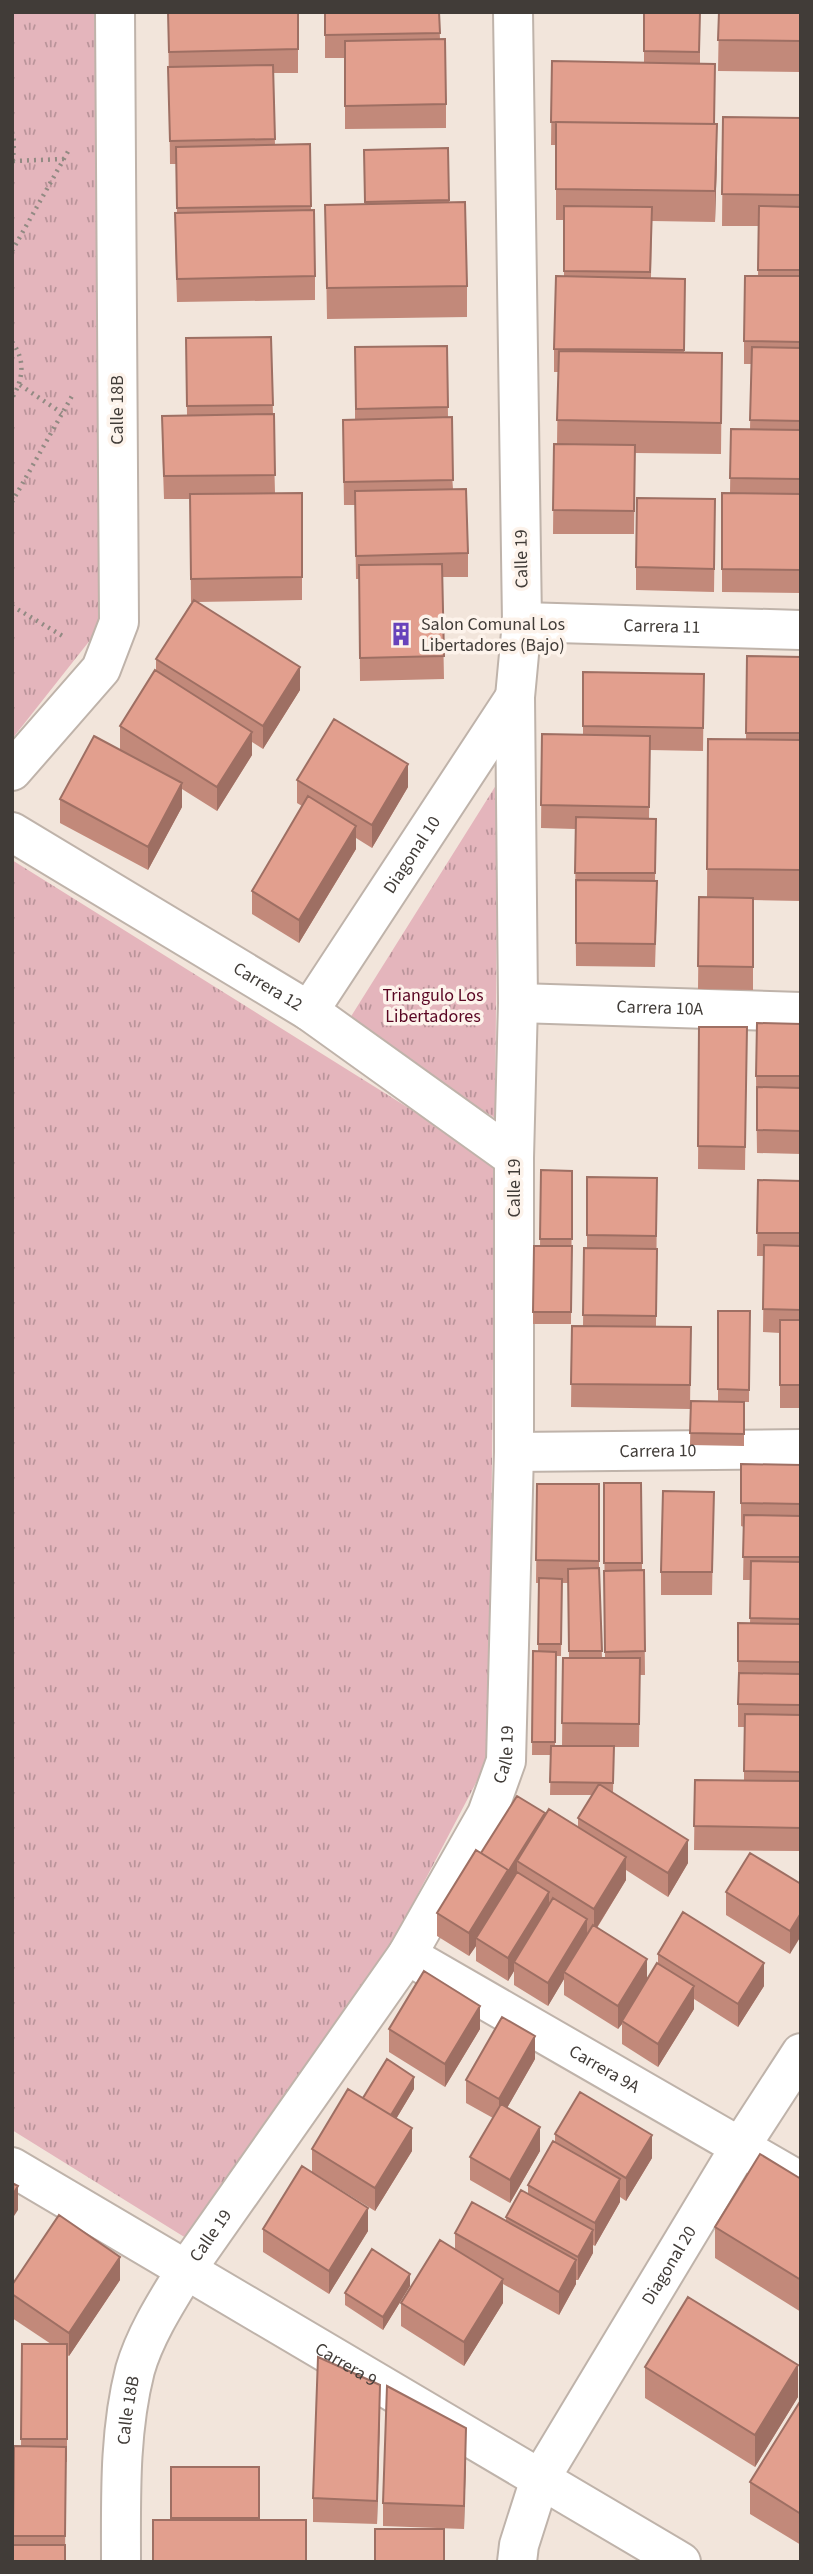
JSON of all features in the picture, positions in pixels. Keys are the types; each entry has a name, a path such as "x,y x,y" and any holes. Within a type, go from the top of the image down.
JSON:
{"street":[{"name":"Calle 18B","path":"12,771 101,669 119,622 115,12"},
{"name":"Calle 19","path":"186,2270 407,1955 487,1814 506,1761 514,1452 514,1158 518,1003 515,697 522,622 513,12"},
{"name":"Carrera 11","path":"522,622 801,631"},
{"name":"Diagonal 10","path":"309,1011 515,697"},
{"name":"Carrera 12","path":"12,832 309,1011 514,1158"},
{"name":"Carrera 10A","path":"518,1003 801,1012"},
{"name":"Carrera 10","path":"514,1452 801,1449"},
{"name":"Carrera 9A","path":"407,1955 801,2182"},
{"name":"Diagonal 20","path":"540,2479 740,2147 801,2053"},
{"name":"Carrera 9","path":"12,2167 681,2562"},
{"name":"Calle 18B","path":"121,2562 121,2455 136,2369 160,2315 186,2270"},
{"path":"517,2562 519,2545 540,2479"}],"path":[{"path":"12,132 12,162 64,159"},
{"path":"12,251 71,148"},
{"path":"12,342 21,357 22,370 20,385 12,398"},
{"path":"20,385 62,413"},
{"path":"12,502 74,392"},
{"path":"12,606 104,661"}],"green space":[{"path":"12,12 96,12 102,625 12,739"},
{"name":"Triangulo Los Libertadores","path":"498,782 495,1118 345,1026"},
{"path":"12,860 495,1162 489,1758 388,1951 194,2243 12,2130"}],"building":[{"path":"168,12 298,12 298,49 169,52"},
{"path":"325,12 439,12 440,33 325,35"},
{"path":"644,12 700,12 699,52 644,51"},
{"path":"719,12 801,12 801,41 718,40"},
{"path":"445,39 446,104 345,106 345,41"},
{"path":"552,61 715,64 714,124 551,122"},
{"path":"273,65 275,139 170,141 168,67"},
{"path":"723,117 801,118 801,195 722,194"},
{"path":"556,122 717,124 715,191 556,189"},
{"path":"310,144 311,206 177,208 176,147"},
{"path":"448,148 449,200 365,202 364,150"},
{"path":"465,202 467,286 327,288 325,205"},
{"path":"564,206 652,207 650,272 564,271"},
{"path":"759,206 801,207 801,270 758,270"},
{"path":"314,210 315,276 177,279 175,213"},
{"path":"556,276 685,279 684,350 554,349"},
{"path":"745,276 801,276 801,342 744,341"},
{"path":"271,337 273,405 187,406 186,338"},
{"path":"447,346 448,407 356,409 355,347"},
{"path":"752,347 801,348 801,421 750,420"},
{"path":"559,351 722,353 721,423 557,420"},
{"path":"274,414 275,475 164,476 162,416"},
{"path":"452,417 453,480 344,482 343,420"},
{"path":"731,429 801,430 801,479 730,478"},
{"path":"554,444 635,445 634,511 553,510"},
{"path":"466,489 468,553 356,556 355,491"},
{"path":"302,493 302,577 191,579 190,494"},
{"path":"722,493 801,494 801,570 722,569"},
{"path":"637,498 715,499 714,569 636,567"},
{"name":"Salon Comunal Los Libertadores (Bajo)","path":"442,564 444,656 360,658 359,565"},
{"path":"194,600 300,667 263,726 156,659"},
{"path":"747,656 801,657 801,733 746,733"},
{"path":"155,670 252,732 217,787 120,726"},
{"path":"583,672 704,674 703,728 583,726"},
{"path":"334,719 408,764 372,825 297,780"},
{"path":"542,734 650,736 649,807 541,805"},
{"path":"94,736 182,783 148,847 60,799"},
{"path":"708,739 801,740 801,870 707,869"},
{"path":"308,796 356,826 299,920 252,891"},
{"path":"576,817 656,819 655,873 575,873"},
{"path":"576,880 657,881 655,944 576,943"},
{"path":"699,897 753,898 753,967 698,966"},
{"path":"757,1023 801,1024 801,1076 756,1076"},
{"path":"699,1027 747,1027 745,1147 698,1146"},
{"path":"757,1087 801,1088 801,1131 757,1130"},
{"path":"541,1170 572,1171 572,1239 540,1239"},
{"path":"587,1177 657,1178 656,1236 587,1235"},
{"path":"758,1180 801,1181 801,1233 757,1233"},
{"path":"764,1245 801,1246 801,1310 763,1309"},
{"path":"534,1246 572,1246 571,1312 533,1312"},
{"path":"584,1248 657,1249 656,1316 583,1315"},
{"path":"718,1311 750,1311 749,1390 718,1389"},
{"path":"780,1320 801,1320 801,1385 780,1385"},
{"path":"572,1326 691,1327 690,1385 571,1384"},
{"path":"691,1401 744,1402 744,1434 690,1433"},
{"path":"741,1464 801,1465 801,1504 741,1503"},
{"path":"604,1483 641,1483 642,1563 604,1563"},
{"path":"537,1484 599,1484 599,1561 536,1560"},
{"path":"663,1491 714,1492 712,1572 661,1572"},
{"path":"744,1515 801,1516 801,1557 743,1557"},
{"path":"751,1561 801,1562 801,1619 750,1618"},
{"path":"599,1568 602,1651 569,1651 568,1569"},
{"path":"644,1570 645,1651 605,1652 604,1571"},
{"path":"539,1578 562,1579 561,1644 538,1644"},
{"path":"738,1623 801,1624 801,1662 738,1661"},
{"path":"533,1651 556,1652 555,1742 532,1742"},
{"path":"563,1658 640,1658 639,1724 562,1723"},
{"path":"739,1673 801,1674 801,1705 738,1704"},
{"path":"745,1714 801,1715 801,1772 744,1771"},
{"path":"551,1746 614,1746 613,1783 550,1782"},
{"path":"695,1780 801,1781 801,1828 694,1826"},
{"path":"599,1784 688,1840 668,1873 578,1818"},
{"path":"517,1796 545,1813 508,1872 481,1853"},
{"path":"549,1809 626,1857 594,1909 517,1861"},
{"path":"476,1850 508,1870 469,1933 437,1913"},
{"path":"750,1853 801,1884 801,1913 790,1931 726,1892"},
{"path":"517,1872 549,1892 508,1958 476,1938"},
{"path":"553,1898 587,1919 548,1983 514,1962"},
{"path":"683,1912 764,1963 738,2004 658,1954"},
{"path":"593,1925 647,1959 618,2006 564,1972"},
{"path":"657,1963 694,1986 658,2044 622,2021"},
{"path":"424,1971 480,2006 445,2064 389,2029"},
{"path":"502,2017 535,2036 499,2099 466,2080"},
{"path":"387,2059 414,2077 391,2115 363,2098"},
{"path":"348,2089 412,2128 375,2188 312,2149"},
{"path":"580,2092 652,2135 626,2178 555,2134"},
{"path":"501,2104 540,2127 510,2180 470,2157"},
{"path":"553,2141 620,2179 595,2223 528,2185"},
{"path":"760,2154 801,2179 801,2280 715,2227"},
{"path":"302,2166 368,2208 329,2271 263,2229"},
{"path":"12,2183 18,2186 12,2196"},
{"path":"521,2190 593,2230 578,2257 506,2217"},
{"path":"472,2202 576,2260 559,2292 455,2233"},
{"path":"59,2215 120,2257 69,2333 12,2294 12,2285"},
{"path":"440,2240 503,2279 464,2342 401,2303"},
{"path":"372,2249 410,2274 383,2317 345,2293"},
{"path":"688,2297 798,2365 755,2435 645,2367"},
{"path":"22,2344 67,2344 67,2439 21,2439"},
{"path":"318,2357 380,2385 377,2501 313,2498"},
{"path":"387,2386 466,2428 464,2506 383,2503"},
{"path":"801,2400 801,2514 750,2482"},
{"path":"14,2446 66,2447 65,2536 13,2536"},
{"path":"171,2467 259,2467 259,2518 171,2518"},
{"path":"153,2520 306,2520 306,2562 153,2562"},
{"path":"375,2529 444,2529 444,2562 375,2562"},
{"path":"12,2545 65,2545 65,2562 12,2562"}],"place":[{"name":"Salon Comunal Los Libertadores (Bajo)","path":"401,634"}]}
